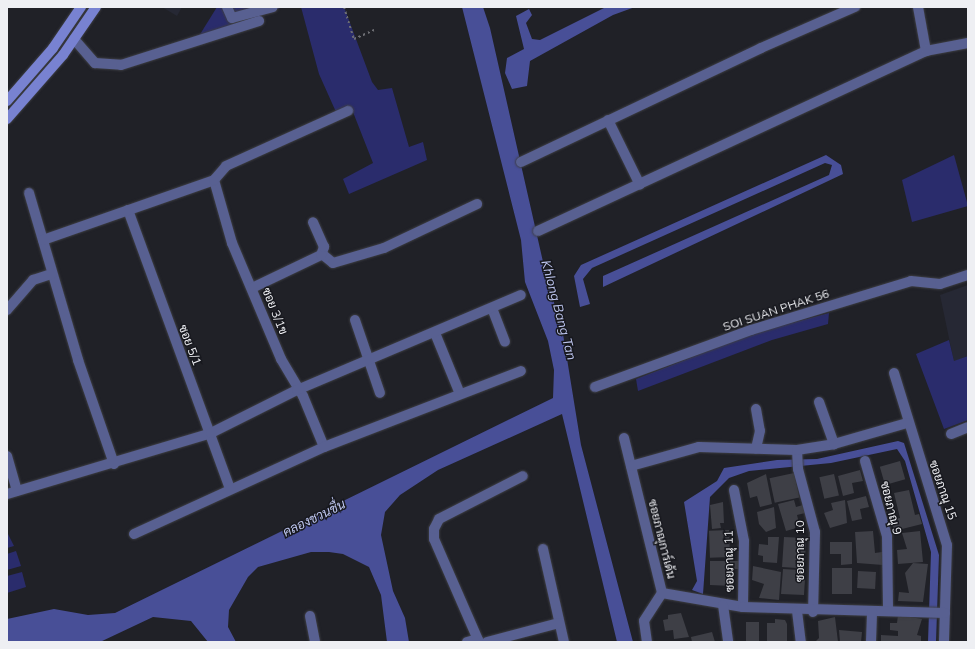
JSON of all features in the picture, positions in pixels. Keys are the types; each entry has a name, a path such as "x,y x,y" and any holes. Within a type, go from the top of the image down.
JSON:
{"street":[{"path":"7,101 53,48 81,7"},
{"path":"7,119 74,39 96,7"},
{"path":"227,7 232,18 274,7"},
{"path":"522,162 608,120 855,7"},
{"path":"918,7 926,52"},
{"path":"74,39 94,63 121,65 259,21"},
{"path":"538,231 640,186 926,52 968,44"},
{"path":"43,240 214,180 226,166 348,111"},
{"path":"608,120 640,186"},
{"name":"ซอย 3/1ข","path":"214,180 232,243 324,447"},
{"path":"29,193 52,274 114,464"},
{"path":"322,254 333,263 384,248 477,204"},
{"name":"ซอย 5/1","path":"128,210 178,352 211,433 230,488"},
{"path":"252,288 322,254 324,247 314,222"},
{"path":"7,310 34,280 52,274"},
{"name":"SOI SUAN PHAK 56","path":"595,387 751,330 911,282 940,284 968,275"},
{"path":"7,456 12,492 114,464 211,433 297,390 521,296"},
{"path":"492,308 505,342"},
{"path":"355,320 370,360 380,393"},
{"path":"435,333 460,394"},
{"path":"134,534 230,488 324,447 521,371"},
{"name":"ซอยภาณุ 15","path":"894,374 907,423 947,545 942,613 944,642"},
{"path":"819,402 834,444"},
{"path":"756,409 760,431 756,449"},
{"path":"631,466 699,447 756,449 797,454 907,423"},
{"path":"951,434 968,427"},
{"name":"ซอยภาณุการ์เด้น","path":"624,438 662,593 644,621 647,642"},
{"name":"ซอยภาณุ 10","path":"797,454 798,469 815,532 812,612"},
{"name":"ซอยภาณุ 9","path":"865,461 887,536 888,610"},
{"path":"481,641 434,539 434,528 440,519 523,476"},
{"name":"ซอยภาณุ 11","path":"734,490 744,541 743,608"},
{"path":"543,549 564,642"},
{"path":"662,593 743,608 812,612 888,610 942,613"},
{"path":"723,605 728,642"},
{"path":"797,611 801,642"},
{"path":"871,642 872,611"},
{"path":"310,616 315,642"},
{"path":"466,642 481,641 560,623"}],"path":[{"path":"344,7 354,40 376,29"}],"shaded area":[{"path":"162,7 182,7 177,16"},
{"path":"217,7 283,7 199,36"},
{"path":"301,7 344,7 372,82 378,90 392,88 409,147 423,142 427,160 349,194 343,179 373,163 351,107 336,112 319,74"},
{"path":"954,155 968,206 912,222 902,180"},
{"path":"968,285 968,356 954,362 940,295"},
{"path":"829,313 828,324 772,340 638,391 636,379 754,333"},
{"path":"949,340 954,361 968,356 968,420 944,429 916,354"},
{"path":"7,532 14,546 7,548"},
{"path":"16,551 21,566 7,570 7,554"},
{"path":"22,572 26,587 7,593 7,576"}],"water":[{"name":"คลองชวนชื่น","path":"462,7 483,7 490,28 546,275 563,334 581,445 633,642 617,642 562,414 438,470 400,495 385,512 381,535 393,591 405,618 409,642 387,642 381,595 369,567 343,554 311,552 258,567 248,577 229,610 228,627 236,642 208,642 191,621 153,617 100,642 7,642 7,619 54,609 88,615 115,613 553,398 554,370 548,341 525,282 521,240"},
{"path":"606,7 635,7 613,15 530,61 527,86 512,89 505,73 507,58 524,49 516,16 529,9 532,15 526,23 532,39 540,40"},
{"path":"826,155 841,165 843,174 603,287 603,276 829,175 832,165 825,163 592,268 583,279 590,304 580,307 574,276 581,265"},
{"path":"898,441 904,443 939,555 936,642 928,642 931,552 905,461 897,449 831,463 749,471 729,478 710,497 703,594 692,590 697,581 684,502 717,481 724,468 777,460 817,459"}],"building":[{"path":"900,461 905,479 885,485 880,467"},
{"path":"860,470 863,481 852,483 854,493 843,496 838,476"},
{"path":"794,473 799,497 775,503 770,478"},
{"path":"766,474 772,504 760,507 757,496 750,498 747,483"},
{"path":"834,474 839,495 824,499 819,477"},
{"path":"909,490 915,515 919,514 922,524 894,531 891,520 900,518 894,493"},
{"path":"866,496 869,507 860,509 862,519 852,521 847,501"},
{"path":"794,500 796,507 803,505 805,513 797,515 800,527 786,531 778,504"},
{"path":"845,500 847,523 830,528 824,513 833,510 831,503"},
{"path":"723,502 724,523 720,523 721,528 712,529 710,505"},
{"path":"774,507 776,528 766,532 759,524 757,512"},
{"path":"729,530 730,557 710,558 709,531"},
{"path":"873,531 875,553 882,552 883,565 857,563 855,532"},
{"path":"920,531 923,562 898,564 897,550 907,549 902,533"},
{"path":"768,537 779,537 777,563 763,562 763,556 758,555 759,544 768,545"},
{"path":"784,537 806,538 805,563 798,562 797,568 782,567"},
{"path":"830,542 852,542 852,564 841,565 841,554 830,554"},
{"path":"710,561 740,561 739,569 732,569 732,586 710,585"},
{"path":"913,563 928,564 923,602 898,601 899,592 909,593 905,573"},
{"path":"753,566 781,572 779,600 759,598 764,584 752,580"},
{"path":"832,568 852,568 852,594 832,594"},
{"path":"783,569 799,570 799,579 805,579 804,595 781,594"},
{"path":"858,571 876,572 875,589 857,588"},
{"path":"681,613 689,637 674,639 673,630 665,631 663,620 668,619 668,615"},
{"path":"898,615 922,619 917,635 921,636 921,642 881,642 881,635 898,636 898,631 890,630 890,623 897,623"},
{"path":"835,617 838,642 815,642 819,638 818,621"},
{"path":"775,619 785,620 787,624 787,642 767,642 767,623 775,623"},
{"path":"746,622 759,622 759,641 746,641"},
{"path":"839,630 862,632 861,642 840,642"},
{"path":"712,632 715,642 692,642 691,637"}],"water label":[{"name":"Khlong Bang Tan","path":"559,310"}]}
